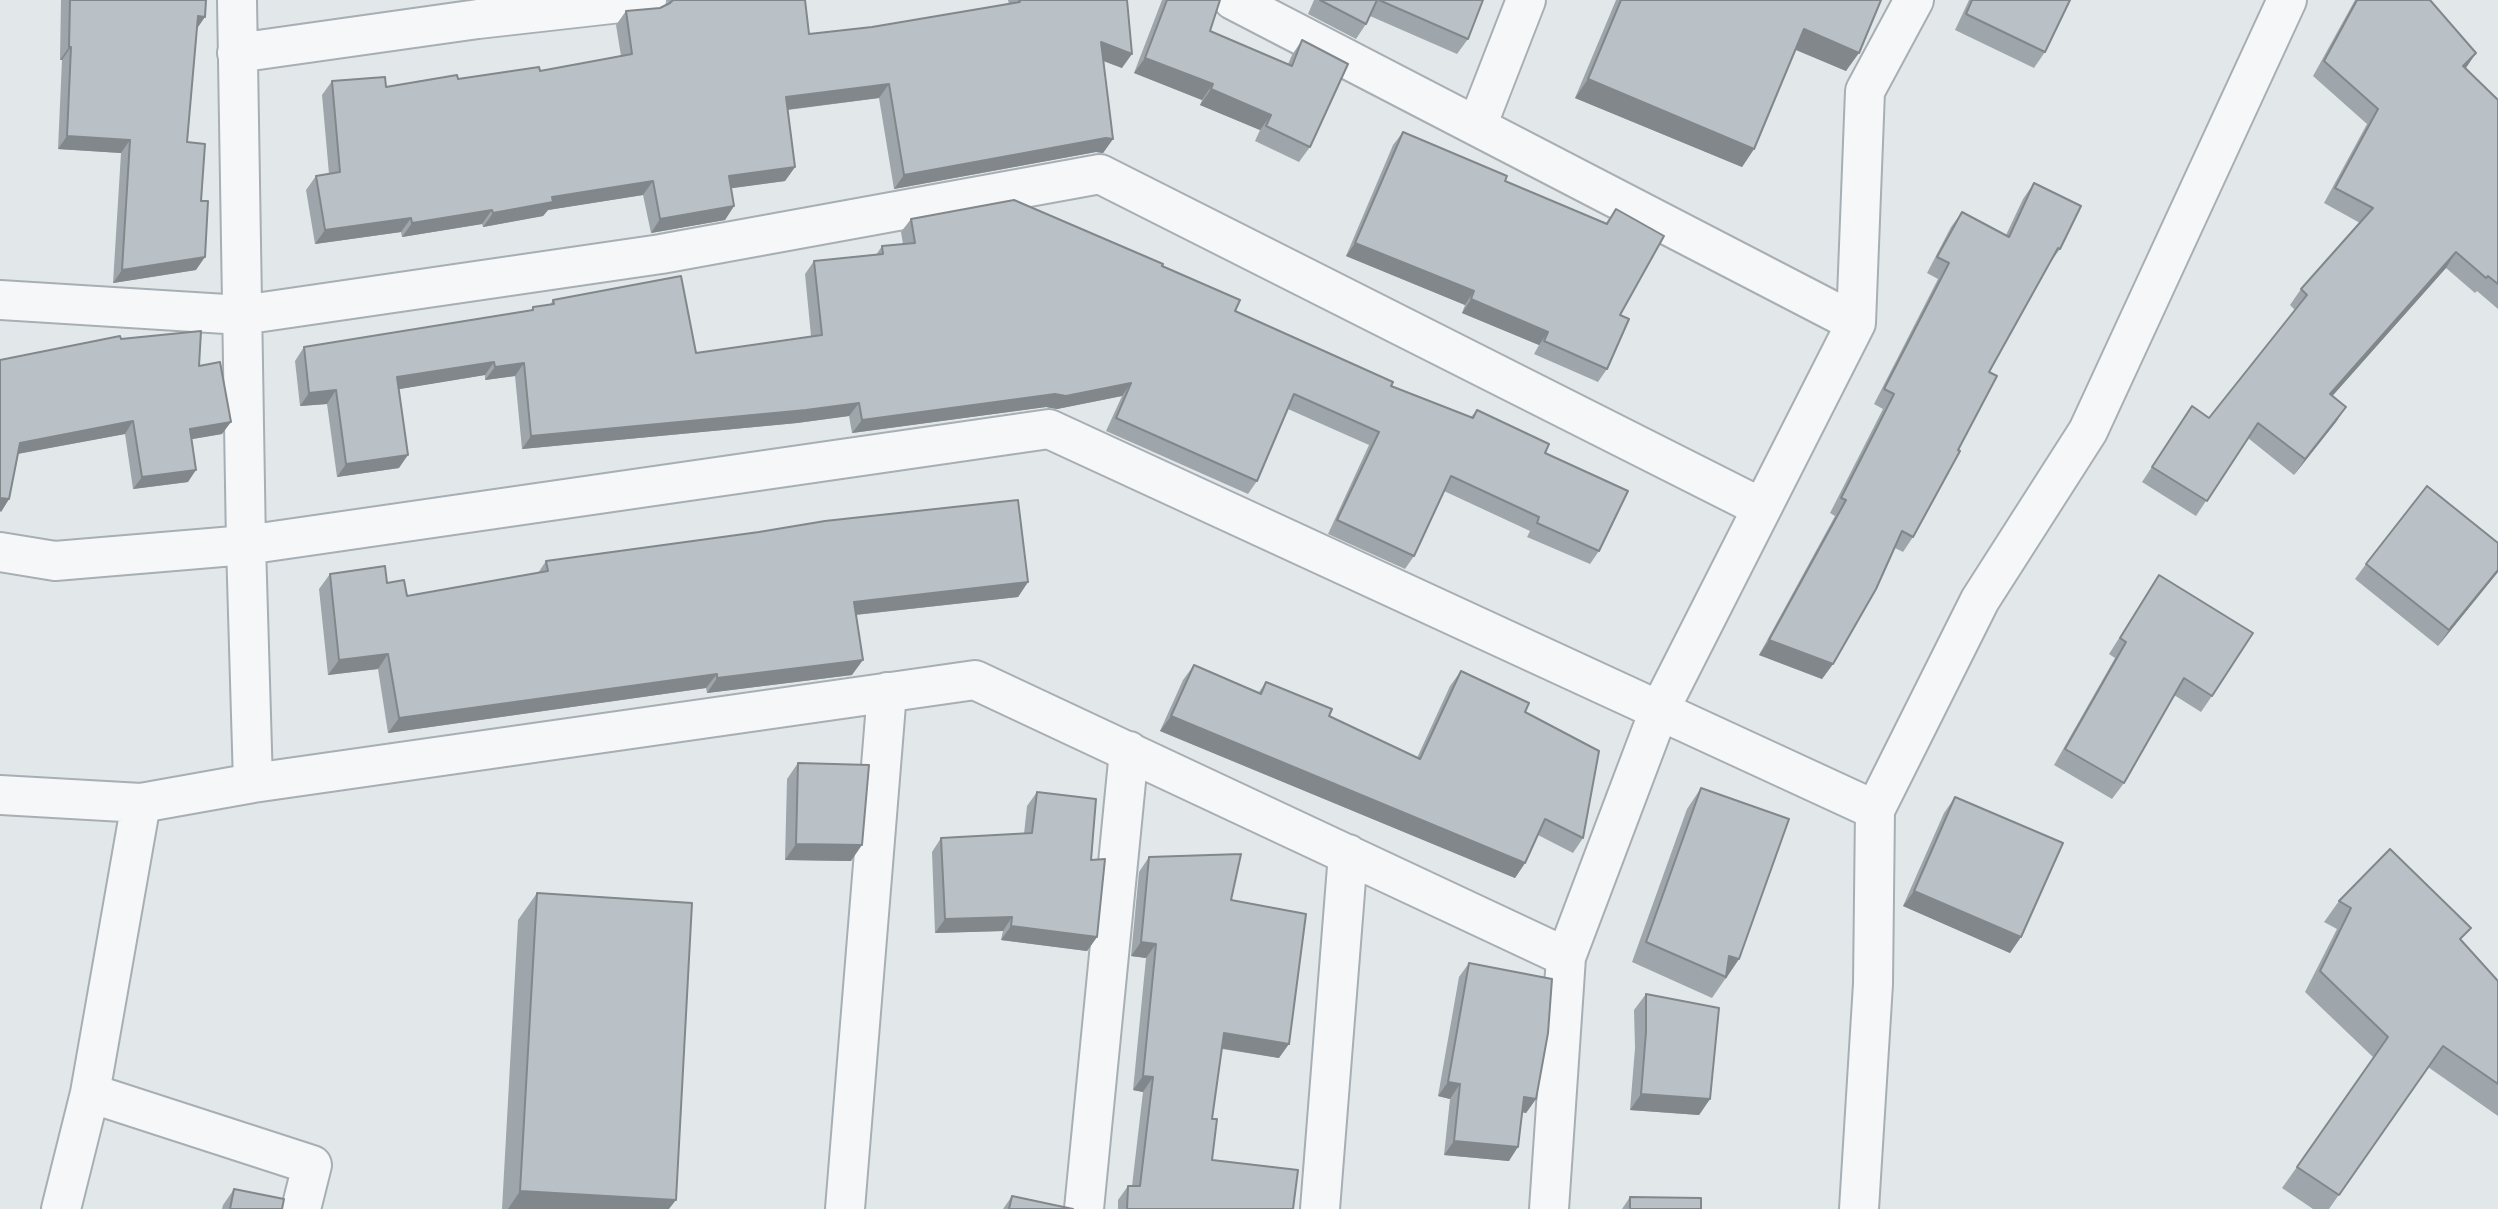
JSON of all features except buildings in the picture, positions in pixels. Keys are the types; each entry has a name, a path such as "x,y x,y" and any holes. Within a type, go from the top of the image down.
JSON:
{"street":[{"path":"237,0 246,545 253,783"},
{"path":"237,53 478,10 647,0"},
{"path":"1233,0 1856,323"},
{"path":"1477,126 1526,0"},
{"path":"1549,1209 1566,957 1659,711 1856,323 1865,91 1914,0"},
{"path":"1859,1209 1873,984 1875,810 1980,600 2088,431 2287,0"},
{"path":"0,300 242,316 661,254 1100,174 1762,508"},
{"path":"0,552 55,561 246,545 1049,429 1875,810"},
{"path":"0,795 141,803 253,783 975,680 1566,957"},
{"path":"845,1209 887,692"},
{"path":"1084,1209 1129,751"},
{"path":"61,1209 90,1093 141,803"},
{"path":"1320,1209 1348,854"},
{"path":"90,1093 312,1165 301,1209"}]}
